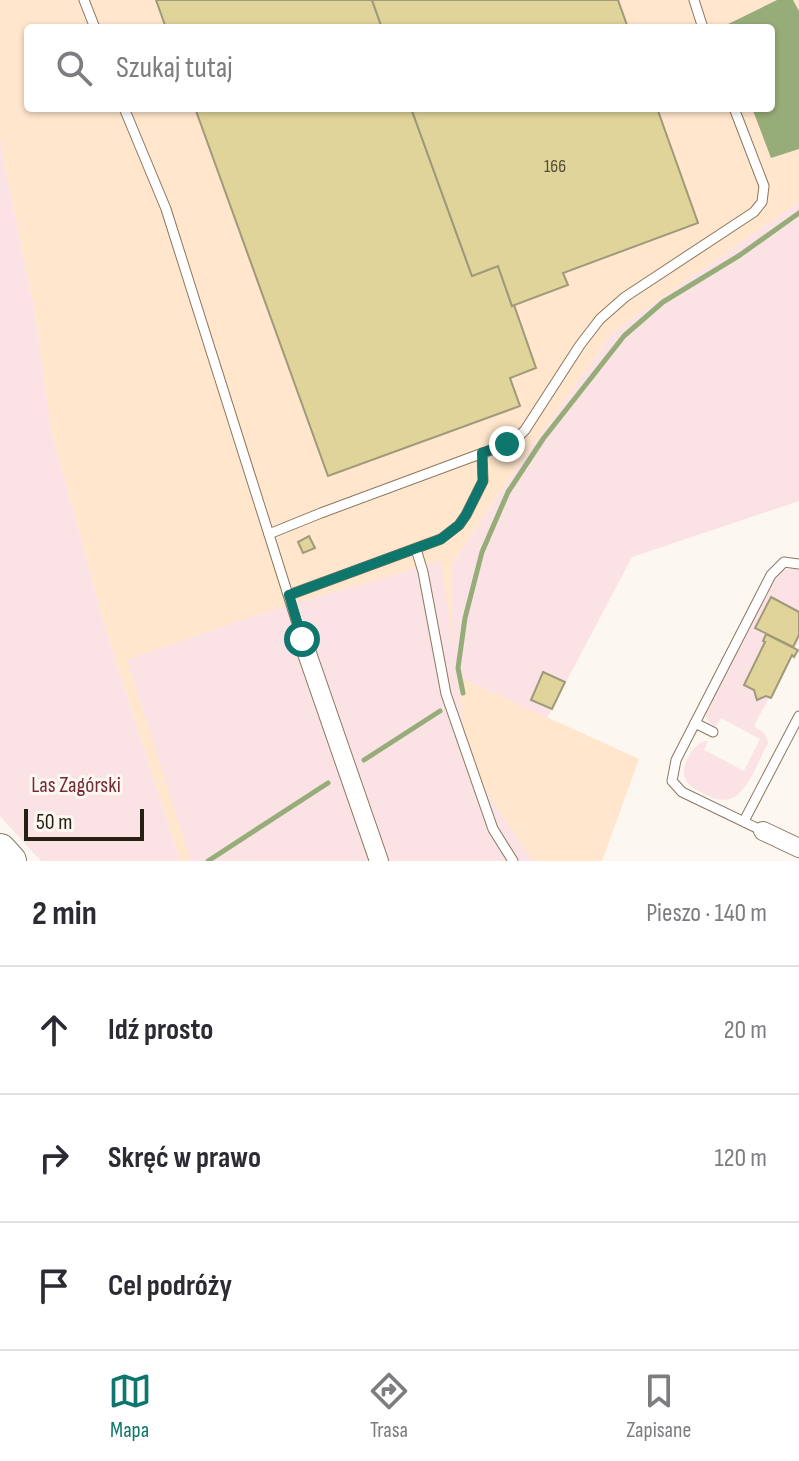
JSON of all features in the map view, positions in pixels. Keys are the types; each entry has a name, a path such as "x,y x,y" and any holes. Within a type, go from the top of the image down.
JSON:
{"highway":[{"path":"0,850 10,861"}],"street":[{"path":"302,639 379,861"},
{"path":"763,831 797,852"}],"lane":[{"path":"84,0 93,24"},
{"path":"694,0 702,24"},
{"path":"126,112 166,209 302,639"},
{"path":"269,534 517,438 600,319 625,297 754,212 762,202 764,186 736,112"},
{"path":"289,595 441,539 459,525 483,481 482,453"},
{"path":"416,549 446,694 493,829 513,861"},
{"path":"763,831 682,792 672,781 676,760 771,575 784,562 799,564"},
{"path":"744,821 799,716"},
{"path":"695,723 713,732"}],"shaded area":[{"path":"0,0 799,0 799,202 613,332 451,566 455,675 639,759 602,861 180,861 106,630 51,429 35,314 0,140"},
{"path":"777,0 793,0 799,11 799,149 771,158 754,112 775,112 775,24 728,24"}],"green space":[{"name":"Las Zagórski","path":"0,140 35,314 51,429 106,630 180,861 41,861 0,816"},
{"path":"799,202 799,501 632,557 547,718 457,676 469,766 533,861 191,861 127,660 258,614 441,561 453,646 451,566 613,332"},
{"path":"783,570 799,570 799,641 754,726 765,735 768,743 741,792 727,800 714,798 687,782 685,764 695,748 708,741 704,750 744,771 760,739 721,718 716,726 713,725 707,718 706,710 773,579"}],"building":[{"path":"156,0 372,0 381,24 165,24"},
{"path":"372,0 618,0 627,24 381,24"},
{"path":"196,112 412,112 472,276 498,266 514,305 536,368 510,378 520,406 328,476"},
{"path":"412,112 658,112 698,223 563,273 568,285 512,306 498,266 472,276"},
{"path":"309,536 315,548 303,553 298,542"},
{"path":"771,597 799,612 799,635 793,647 755,628"},
{"path":"766,634 798,650 794,657 792,655 771,698 766,696 757,700 754,690 744,685"},
{"path":"543,672 565,682 552,709 531,700"}],"waterway":[{"path":"463,693 458,668 465,618 482,552 508,492 543,439 624,336 663,302 740,255 799,213"},
{"path":"364,760 440,711"},
{"path":"208,861 328,783"}],"route":[{"path":"302,639 289,595 441,539 459,525 483,481 482,453 507,444"}]}
